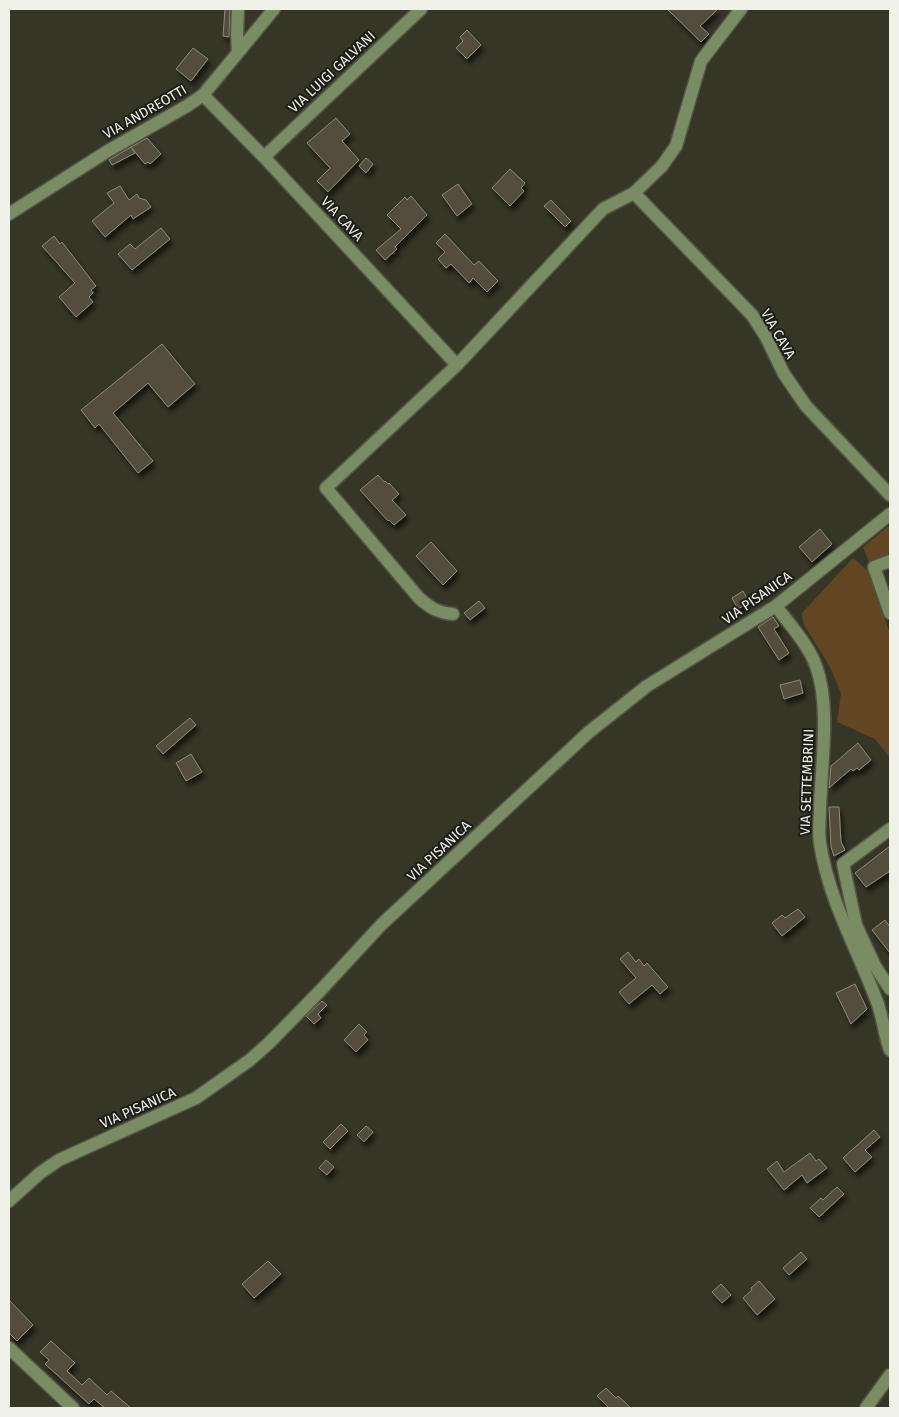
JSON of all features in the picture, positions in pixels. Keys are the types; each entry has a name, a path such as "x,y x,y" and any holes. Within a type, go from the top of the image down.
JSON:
{"street":[{"path":"238,9 238,52"},
{"name":"VIA ANDREOTTI","path":"9,214 97,157 203,95 274,9"},
{"name":"VIA LUIGI GALVANI","path":"264,157 421,9"},
{"path":"452,614 442,613 430,608 418,598 326,488 457,365 603,209 634,193 662,166 676,146 701,61 741,9"},
{"name":"VIA CAVA","path":"203,95 264,157 457,365"},
{"name":"VIA CAVA","path":"634,193 752,315 766,337 784,374 806,406 890,495"},
{"name":"VIA PISANICA","path":"9,1202 40,1173 59,1160 196,1098 250,1060 300,1011 382,924 589,732 647,686 776,606 890,514"},
{"path":"890,561 874,567 890,613"},
{"name":"VIA SETTEMBRINI","path":"776,606 816,665 824,715 819,841 829,883 844,925 877,1001 890,1050"},
{"path":"890,828 843,864 856,925 875,966 890,989"},
{"path":"9,1348 73,1408"},
{"path":"866,1408 890,1375"}],"shaded area":[{"path":"890,525 890,553 869,562 863,547"},
{"path":"853,558 868,571 890,634 890,758 875,739 837,722 841,693 830,667 803,623 802,613"}],"building":[{"path":"225,9 230,9 229,37 223,36"},
{"path":"667,9 718,9 700,26 709,34 701,42"},
{"path":"467,30 481,45 467,59 456,48 463,41 460,37"},
{"path":"193,48 208,59 191,81 176,69"},
{"path":"336,118 350,134 342,141 359,160 328,192 317,181 330,168 307,143"},
{"path":"147,138 161,154 150,164 148,162 145,164 131,147"},
{"path":"131,147 135,153 112,165 109,160"},
{"path":"366,158 373,164 366,173 359,166"},
{"path":"510,169 525,183 521,188 524,191 510,206 492,188"},
{"path":"458,184 472,204 457,216 442,195"},
{"path":"120,186 129,200 137,194 139,198 146,200 151,207 133,219 131,215 105,237 92,221 114,203 107,193"},
{"path":"411,196 427,215 395,247 397,249 385,260 376,250 401,229 387,215 405,197 407,200"},
{"path":"551,200 571,221 565,227 544,206"},
{"path":"161,228 170,239 132,270 118,254 130,244 135,249"},
{"path":"445,234 474,265 479,261 498,281 487,292 473,278 469,283 451,264 446,268 438,259 445,252 436,243"},
{"path":"54,236 60,244 62,242 96,286 91,290 93,293 89,297 93,302 76,317 59,297 75,283 42,246"},
{"path":"162,344 195,384 168,407 148,383 113,413 153,461 138,473 99,424 95,428 81,410"},
{"path":"378,475 399,494 392,500 406,515 394,525 388,521 360,490"},
{"path":"820,529 832,544 812,562 799,547"},
{"path":"431,542 457,571 443,585 416,556"},
{"path":"743,591 749,602 738,609 732,598"},
{"path":"479,601 485,608 470,620 464,613"},
{"path":"773,617 779,626 774,629 789,653 779,660 758,627"},
{"path":"800,680 803,693 784,699 780,685"},
{"path":"190,718 196,725 163,754 156,746"},
{"path":"858,743 871,760 859,770 857,768 853,771 851,769 829,788 831,766"},
{"path":"191,754 202,772 186,781 176,763"},
{"path":"829,807 839,807 841,842 845,850 834,856 831,847"},
{"path":"890,846 890,871 866,887 855,873"},
{"path":"798,909 805,917 782,936 772,923 782,915 785,918"},
{"path":"885,920 890,927 890,953 872,930"},
{"path":"628,952 636,962 639,959 644,966 647,963 668,987 660,994 652,985 629,1004 619,992 636,978 620,959"},
{"path":"855,984 867,1009 851,1024 836,993"},
{"path":"322,1001 327,1005 318,1014 321,1018 314,1024 306,1016"},
{"path":"359,1024 367,1032 364,1035 368,1040 356,1052 344,1040"},
{"path":"341,1124 348,1131 330,1149 323,1142"},
{"path":"366,1126 373,1132 364,1142 357,1135"},
{"path":"874,1130 880,1137 865,1150 872,1157 855,1172 843,1158"},
{"path":"810,1153 816,1161 819,1159 827,1168 807,1183 802,1175 784,1190 767,1169 777,1161 784,1172"},
{"path":"326,1160 334,1167 327,1175 319,1168"},
{"path":"837,1187 844,1194 819,1217 810,1208 821,1198 823,1200"},
{"path":"801,1252 807,1259 789,1275 783,1268"},
{"path":"268,1261 281,1274 254,1298 242,1284"},
{"path":"759,1281 775,1299 757,1315 743,1298"},
{"path":"721,1284 731,1295 722,1303 712,1292"},
{"path":"9,1300 33,1325 17,1341 9,1333"},
{"path":"51,1341 75,1363 67,1371 82,1385 89,1378 107,1395 111,1391 131,1408 105,1408 94,1399 89,1404 45,1364 49,1360 40,1352"},
{"path":"606,1388 616,1398 618,1396 631,1408 607,1408 597,1396"}]}
